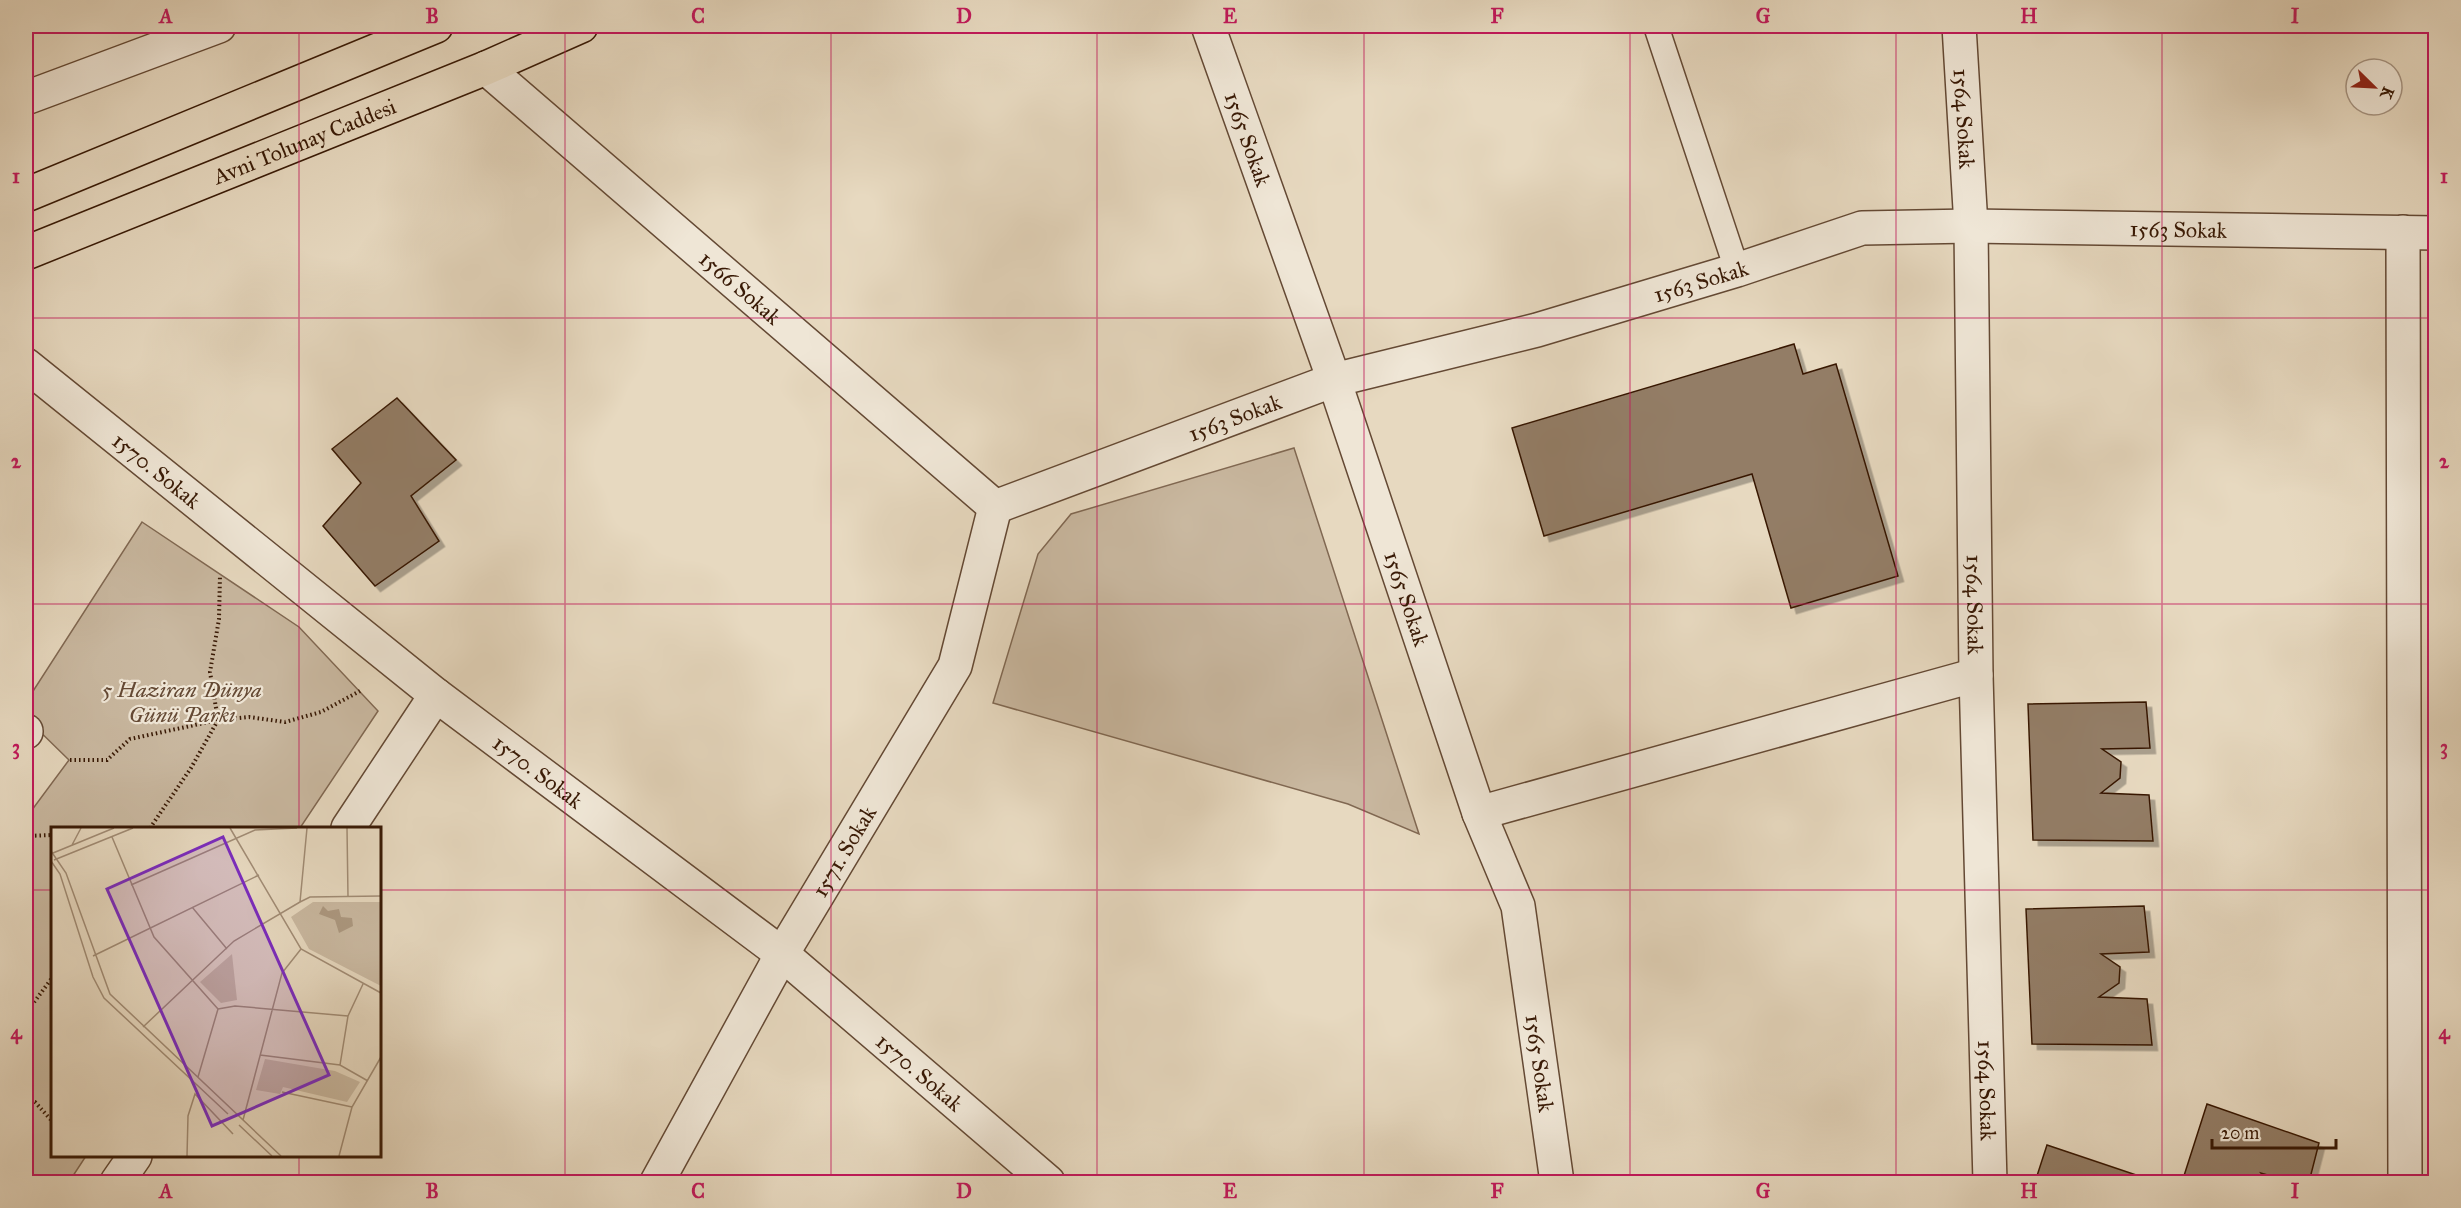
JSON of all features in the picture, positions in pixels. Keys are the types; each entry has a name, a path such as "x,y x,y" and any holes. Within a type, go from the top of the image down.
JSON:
{"main road":[{"path":"26,195 436,26"},
{"name":"Avni Tolunay Caddesi","path":"26,253 486,68 582,26"}],"street":[{"path":"26,98 219,26"},
{"name":"1565 Sokak","path":"1208,26 1334,380 1479,813 1518,906 1557,1182"},
{"name":"1564 Sokak","path":"1959,26 1971,226 1977,675 1990,1182"},
{"name":"1566 Sokak","path":"486,68 995,507"},
{"name":"1563 Sokak","path":"995,507 1334,380 1537,330 1737,270 1862,228 1971,226 2436,233"},
{"path":"2403,232 2405,1182"},
{"name":"1570. Sokak","path":"26,365 436,695 782,954 1048,1182"},
{"name":"1571. Sokak","path":"657,1182 782,954 955,666 995,507"},
{"path":"1479,813 1977,675"},
{"path":"349,827 436,695"},
{"path":"117,1182 134,1157"}],"lane":[{"path":"1656,26 1737,270"}],"path":[{"path":"151,827 175,792 218,720 210,672 219,620 220,574"},
{"path":"70,760 107,759 130,739 218,720 249,717 285,722 321,711 360,692"},
{"path":"26,836 51,835"},
{"path":"26,1013 51,979"},
{"path":"26,1100 35,1102 51,1120"}],"green space":[{"path":"1294,448 1419,834 1348,804 993,703 1038,554 1071,514"},
{"name":"5 Haziran Dünya Günü Parkı","path":"142,522 299,627 378,711 301,827 51,827 51,1157 85,1157 69,1182 26,1182 26,818 69,760 26,718 26,702"}],"building":[{"path":"1794,344 1803,374 1836,364 1898,576 1791,608 1752,474 1544,536 1512,428"},
{"path":"397,398 456,460 411,496 439,541 375,586 323,526 361,483 332,449"},
{"path":"2146,702 2150,748 2102,749 2121,762 2120,778 2101,793 2149,795 2153,841 2033,840 2028,704"},
{"path":"2144,906 2149,952 2101,954 2120,967 2119,983 2099,997 2147,999 2152,1045 2032,1044 2026,909"},
{"path":"2207,1104 2319,1143 2309,1182 2292,1182 2261,1173 2268,1182 2182,1182"},
{"path":"2047,1145 2157,1182 2035,1182"}]}
